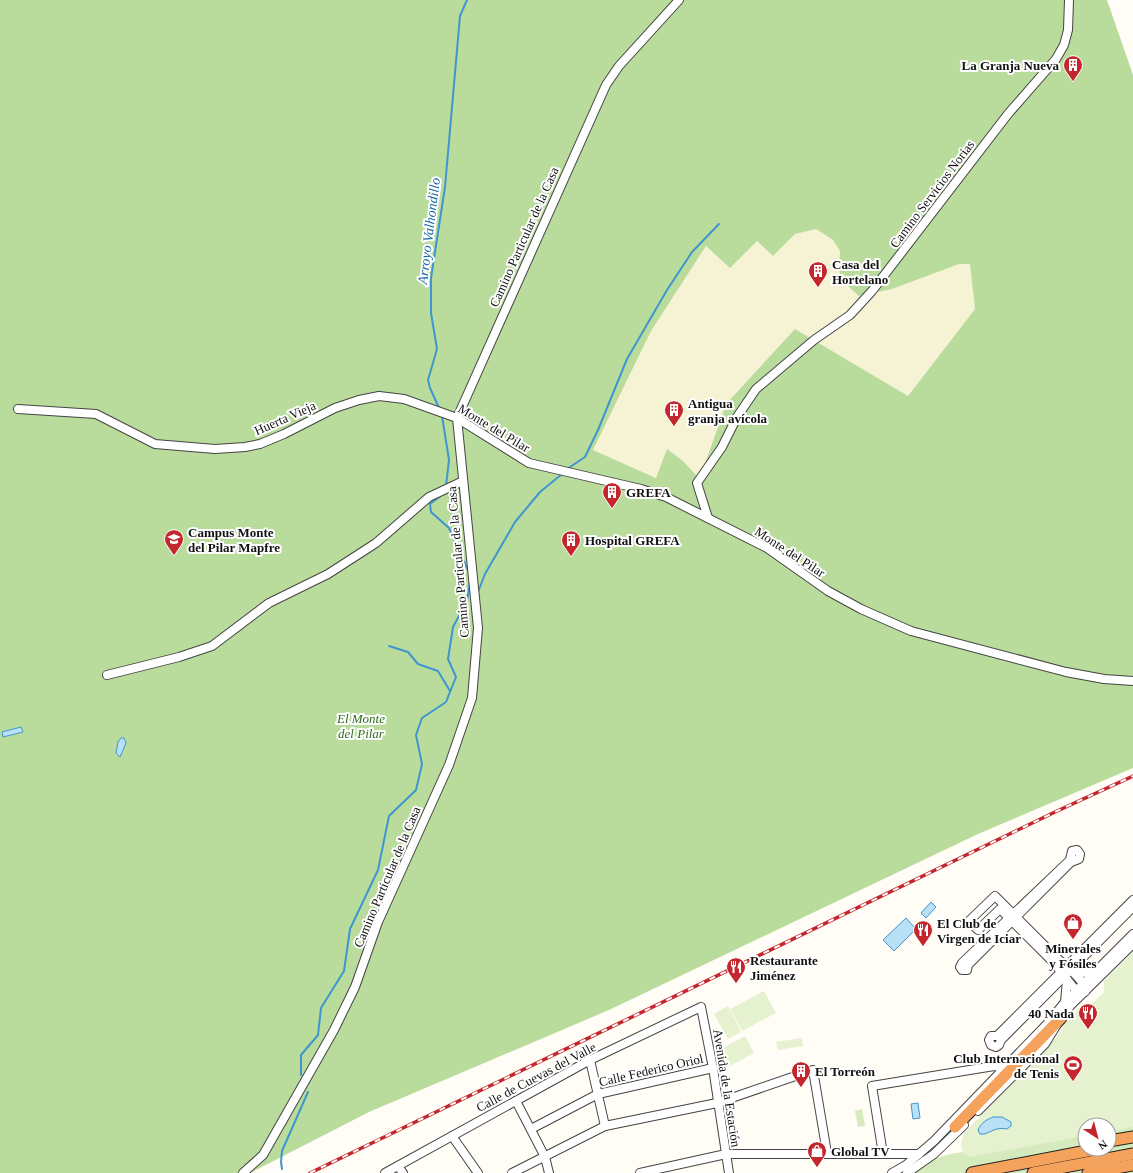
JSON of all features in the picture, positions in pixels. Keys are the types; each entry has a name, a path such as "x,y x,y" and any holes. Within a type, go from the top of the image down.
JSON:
{"highway":[{"path":"955,1127 1035,1045 1056,1019"},
{"path":"1117,1140 1133,1137"},
{"path":"1117,1145 1133,1142"},
{"path":"967,1173 1003,1161 1077,1147"},
{"path":"972,1173 1077,1153"},
{"path":"1033,1173 1133,1154"},
{"path":"1088,1173 1133,1165"}],"street":[{"name":"Camino Particular de la Casa","path":"243,1173 263,1154 334,1030 355,987 378,922 450,765 472,698 478,628 458,418 606,85 619,66 679,0"},
{"name":"Camino Servicios Norias","path":"708,518 698,483 722,447 747,400 756,389 814,340 850,315 872,291 1008,114 1056,59 1064,45 1068,30 1069,0"},
{"name":"Huerta Vieja","path":"18,409 96,414 155,444 215,449 260,444 284,434 335,408 359,400 379,396 404,399 423,404"},
{"name":"Monte del Pilar","path":"423,404 458,418 530,463 666,497 767,548 828,591 861,609 911,631 1066,672 1104,679 1133,681"},
{"path":"107,675 179,657 212,646 269,603 328,574 370,547 430,497 463,481"},
{"path":"1012,918 962,963 960,967 962,970 967,970 968,965 1012,918 1070,860 1072,852 1077,850 1080,852 1079,859 1071,862 1012,918"},
{"path":"1012,918 1000,909 978,930 969,921 995,896 1012,918 1082,988"},
{"path":"1133,900 1067,973 997,1036 991,1036 989,1040 991,1045 996,1047 999,1045 1000,1040 1067,973 1133,907"},
{"path":"893,1173 934,1141 1004,1068 1056,1019 1099,968 1133,934"},
{"path":"907,1173 934,1154 1045,1044 1065,1002 1082,988 1092,986 1133,944"},
{"path":"1067,973 1083,973 1099,968"},
{"path":"1065,1002 1067,973"},
{"name":"Calle de Cuevas del Valle","path":"385,1173 401,1170 452,1136 590,1060 701,1008"},
{"name":"Avenida de la Estación","path":"701,1008 713,1068 717,1103 729,1173"},
{"path":"590,1060 605,1126"},
{"path":"883,1154 872,1086 994,1066 1004,1068"},
{"name":"Calle Federico Oriol","path":"531,1129 598,1094 713,1068"},
{"path":"512,1173 605,1126 717,1103 813,1070 827,1153"},
{"path":"516,1101 545,1156 549,1173"},
{"path":"452,1136 478,1173"},
{"path":"640,1173 726,1154 919,1154"}],"shaded area":[{"path":"816,229 833,240 840,251 839,260 859,296 892,289 959,263 970,264 975,309 908,396 795,329 726,404 699,478 683,461 667,449 657,478 593,450 651,331 706,245 710,249 758,241 773,256 795,234"}],"green space":[{"name":"El Monte del Pilar","path":"0,0 1107,0 1133,75 1133,768 978,834 609,1010 369,1112 250,1173 0,1173","holes":["816,229 833,240 840,251 839,267 841,280 859,296 892,289 959,264 970,264 975,309 908,396 795,329 726,404 703,469 698,477 683,461 667,449 656,478 593,450 651,331 706,246 730,268 757,241 773,256 795,234"]},
{"name":"Club Internacional de Tenis","path":"1133,952 1133,1127 1117,1130 1117,1117 1077,1117 1077,1137 970,1157 963,1153 961,1145 964,1133 1056,1038 1066,1021 1083,1004 1094,1002 1104,992 1104,981"},
{"path":"764,991 776,1013 742,1031 730,1009"},
{"path":"728,1006 741,1032 728,1039 714,1014"},
{"path":"745,1036 754,1053 724,1069 715,1052"},
{"path":"802,1038 803,1046 778,1050 776,1042"},
{"path":"862,1109 865,1126 858,1127 855,1111"},
{"path":"1133,1126 1133,1173 890,1173 950,1154 1077,1135 1077,1157 1117,1157 1117,1129"}],"water":[{"path":"21,727 23,732 3,737 2,732"},
{"path":"121,738 124,738 126,743 120,757 116,753 118,742"},
{"path":"931,902 936,907 926,918 921,913"},
{"path":"906,918 916,929 894,951 883,940"},
{"path":"918,1103 920,1118 913,1119 911,1104"},
{"path":"993,1117 1002,1117 1011,1122 1011,1126 1007,1129 1002,1128 986,1134 980,1134 978,1130 981,1125"}],"waterway":[{"name":"Arroyo Valhondillo","path":"440,410 428,380 437,349 431,313 431,278 445,187 460,16 467,0"},
{"path":"567,469 585,457 598,430 627,359 667,290 692,252 719,224"},
{"name":"Arroyo Valhondillo","path":"442,416 449,460 446,486"},
{"path":"478,592 485,574 515,522 540,492 562,474"},
{"name":"Arroyo Valhondillo","path":"443,494 430,504 431,512 449,528 468,570"},
{"name":"Arroyo Valhondillo","path":"301,1075 301,1055 318,1035 321,1008 344,971 350,929 378,870 389,816 416,790 422,764 416,735 422,718 446,702 456,677 448,659 453,627 467,601 470,582"},
{"path":"389,646 408,652 418,664 438,671 450,691"},
{"name":"Arroyo Valhondillo","path":"282,1169 282,1151 308,1092"}],"tunnel":[{"path":"916,1164 955,1127"}],"railway":[{"path":"310,1173 1055,812 1133,776"}],"place":[{"name":"La Granja Nueva","path":"1073,82"},
{"name":"Casa del Hortelano","path":"818,288"},
{"name":"Antigua granja avícola","path":"674,427"},
{"name":"GREFA","path":"612,509"},
{"name":"Campus Monte del Pilar Mapfre","path":"174,556"},
{"name":"Hospital GREFA","path":"571,557"},
{"name":"Minerales y Fósiles","path":"1073,940"},
{"name":"El Club de Virgen de Iciar","path":"923,947"},
{"name":"Restaurante Jiménez","path":"736,984"},
{"name":"40 Nada","path":"1088,1030"},
{"name":"Club Internacional de Tenis","path":"1073,1082"},
{"name":"El Torreón","path":"801,1088"},
{"name":"Global TV","path":"817,1168"}]}
